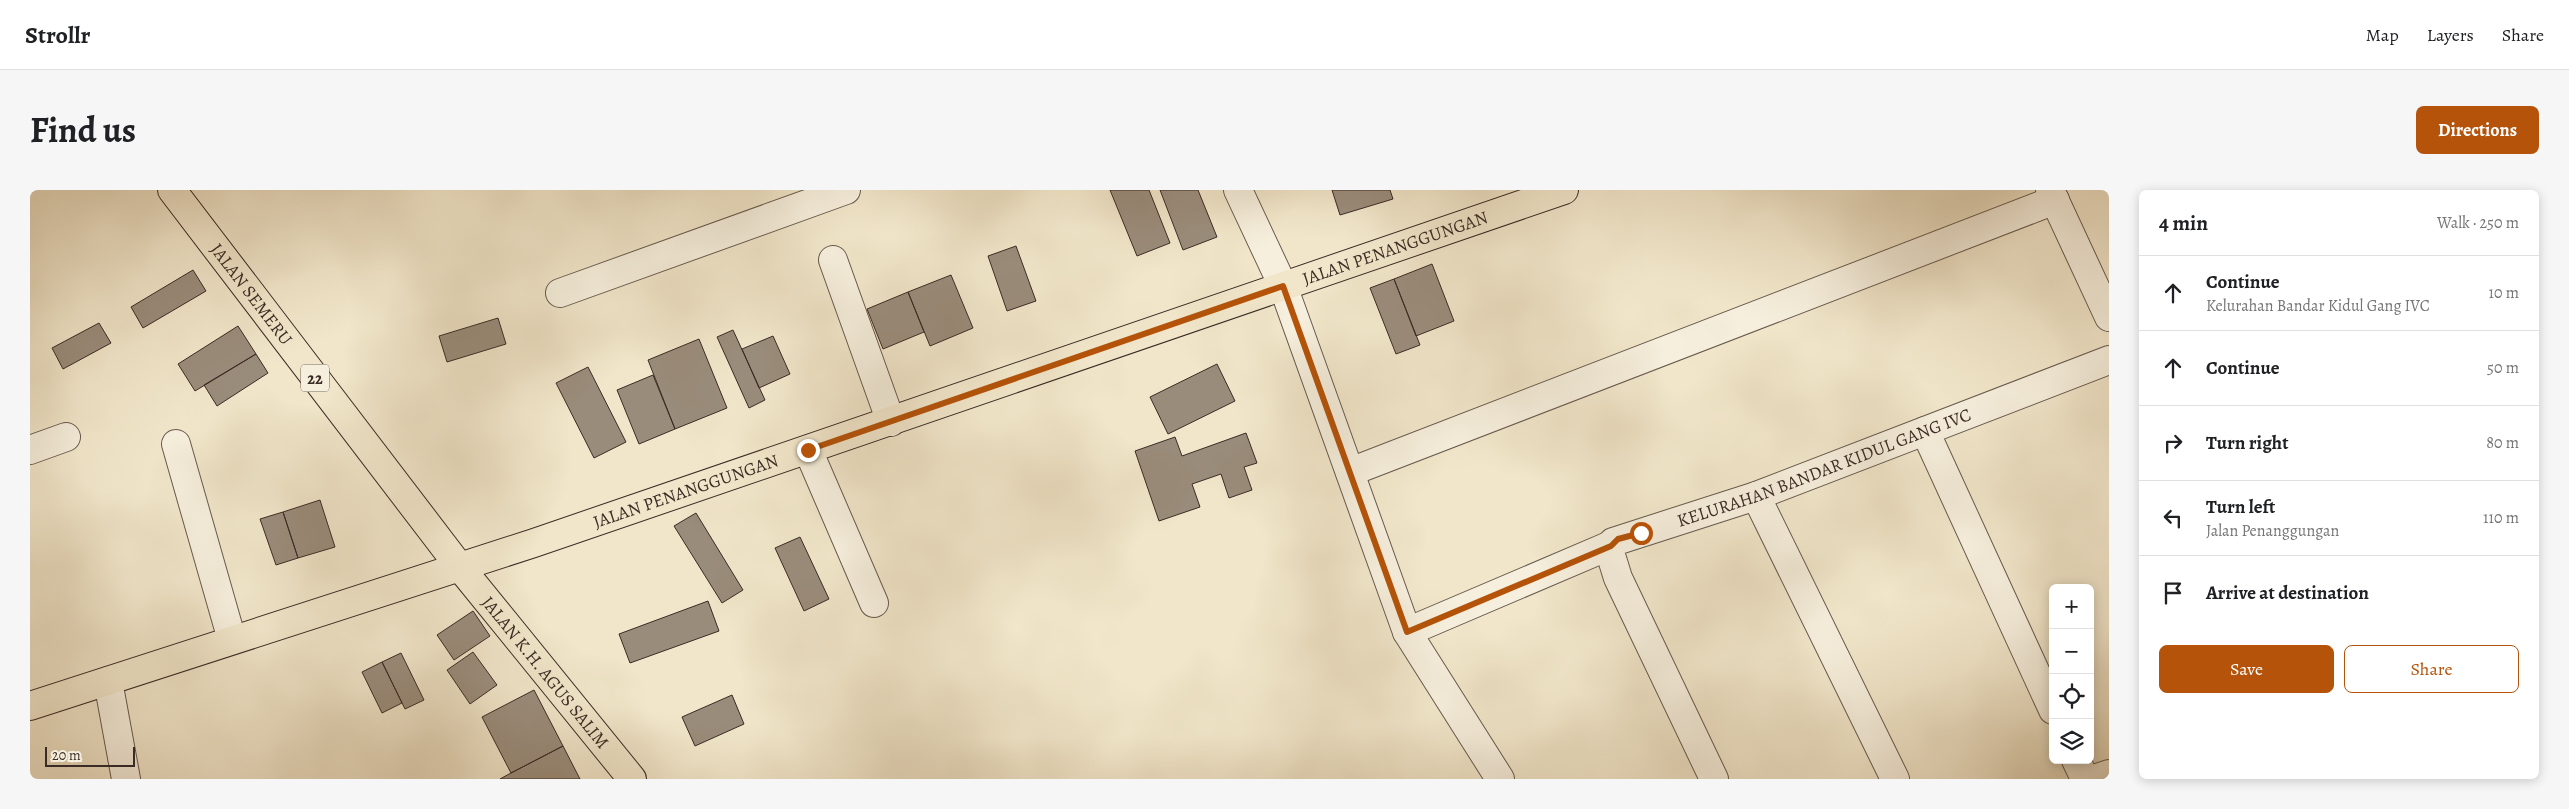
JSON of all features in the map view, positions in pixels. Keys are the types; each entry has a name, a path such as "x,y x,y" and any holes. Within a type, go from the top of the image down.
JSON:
{"main road":[{"name":"JALAN SEMERU","path":"172,190 460,566"},
{"name":"JALAN PENANGGUNGAN","path":"30,706 534,543 1564,190"},
{"name":"JALAN K.H. AGUS SALIM","path":"460,566 632,779"}],"street":[{"path":"560,293 846,190"},
{"path":"1238,190 1283,286 1407,632 1500,779"},
{"path":"1350,472 2053,195 2109,317"},
{"path":"833,260 891,422"},
{"name":"KELURAHAN BANDAR KIDUL GANG IVC","path":"1407,632 1611,546 1618,539 1756,496 2109,360"},
{"path":"1925,431 2049,701"},
{"path":"30,450 66,437"},
{"path":"176,444 232,640"},
{"path":"808,450 874,603"},
{"path":"1756,496 1895,779"},
{"path":"1611,546 1609,549 1611,560 1618,578 1714,779"},
{"path":"108,681 126,779"},
{"path":"2078,764 2085,779"},
{"path":"2094,779 2109,774"}],"building":[{"path":"1110,190 1149,190 1170,243 1137,256"},
{"path":"1160,190 1198,190 1217,237 1183,250"},
{"path":"1332,190 1390,190 1393,199 1340,215"},
{"path":"1016,246 1036,301 1007,311 988,256"},
{"path":"1432,264 1454,321 1416,336 1394,279"},
{"path":"193,270 206,291 143,328 131,307"},
{"path":"951,275 973,328 930,346 908,292"},
{"path":"1394,279 1420,345 1396,354 1370,288"},
{"path":"908,292 924,332 883,349 867,309"},
{"path":"498,318 506,344 447,362 439,336"},
{"path":"99,323 111,343 63,369 52,348"},
{"path":"238,326 256,354 195,391 178,364"},
{"path":"733,330 765,400 749,408 717,337"},
{"path":"773,336 790,374 759,388 742,349"},
{"path":"699,339 727,408 675,429 648,360"},
{"path":"256,354 268,373 217,406 204,385"},
{"path":"1217,364 1235,401 1168,434 1150,397"},
{"path":"588,367 626,442 594,458 556,383"},
{"path":"653,375 675,429 639,444 617,390"},
{"path":"1246,433 1257,463 1244,467 1252,490 1229,498 1221,474 1192,484 1200,507 1159,521 1135,451 1175,437 1182,456"},
{"path":"320,500 335,547 298,558 283,512"},
{"path":"283,512 298,558 276,565 260,519"},
{"path":"696,513 743,590 722,603 674,526"},
{"path":"800,537 829,599 804,611 775,548"},
{"path":"708,601 719,631 630,663 619,634"},
{"path":"473,611 490,636 454,660 437,635"},
{"path":"473,652 497,685 470,704 447,670"},
{"path":"401,653 424,700 405,709 382,662"},
{"path":"382,662 402,703 382,713 362,672"},
{"path":"534,690 563,746 511,773 482,717"},
{"path":"732,695 744,724 695,746 682,717"},
{"path":"563,746 580,779 500,779 511,773"}],"route":[{"path":"808,450 1283,286 1407,632 1611,546 1618,539 1641,533"}]}
